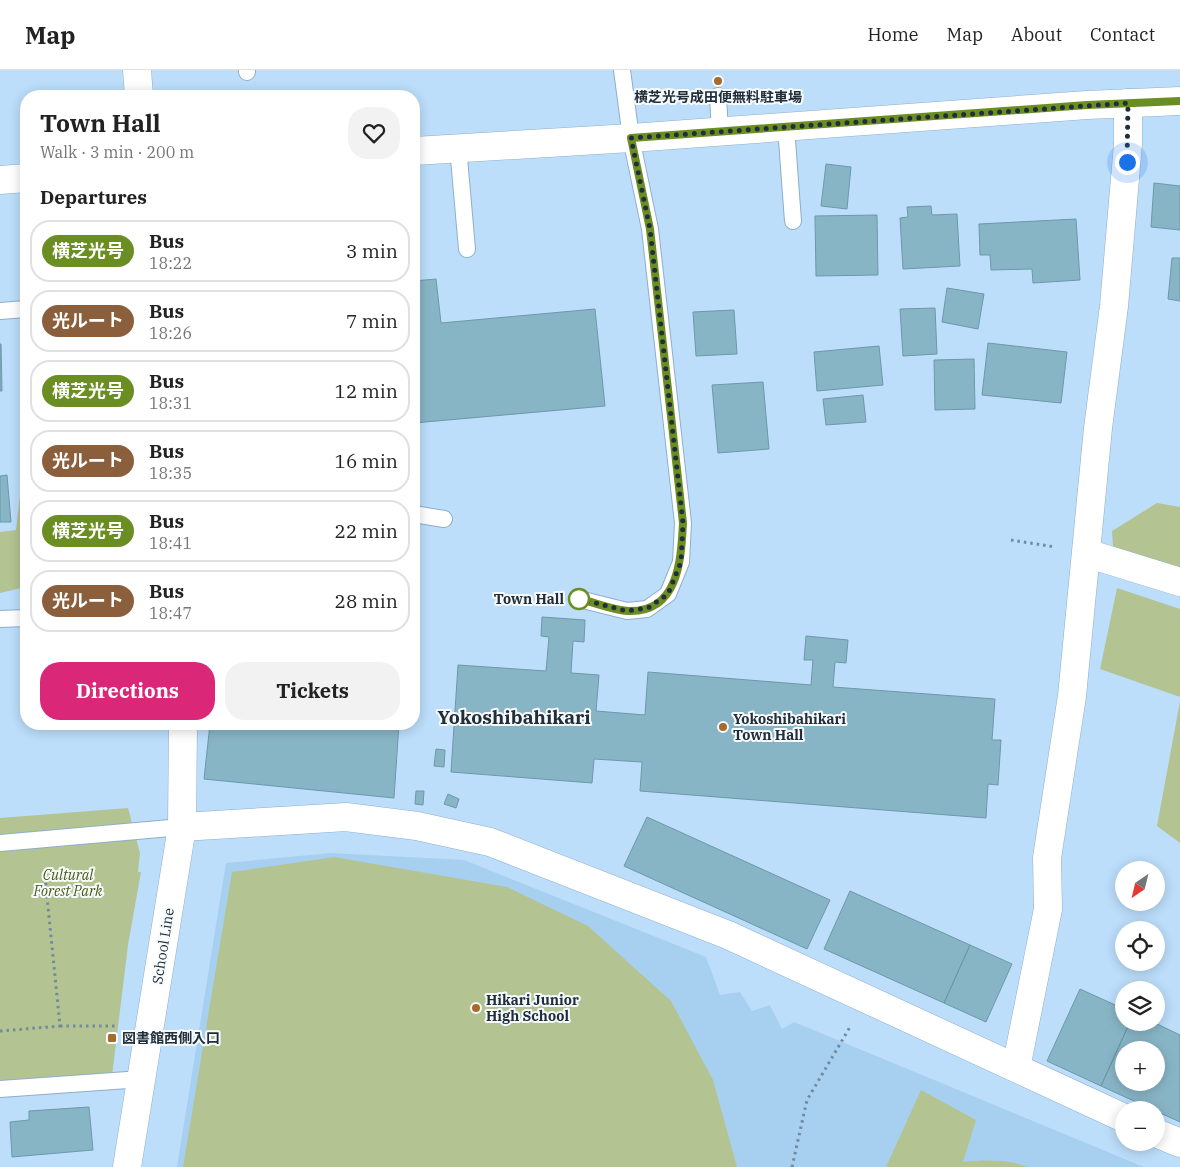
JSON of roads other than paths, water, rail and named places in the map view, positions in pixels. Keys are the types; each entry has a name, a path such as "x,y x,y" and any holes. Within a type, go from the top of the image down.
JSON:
{"street":[{"path":"137,70 139,90"},
{"path":"420,150 1180,101"},
{"path":"1016,1068 1048,909 1047,858 1072,696 1114,306 1128,144 1128,103"},
{"path":"0,180 20,178"},
{"path":"1086,552 1180,582"},
{"name":"School Line","path":"127,1167 182,826 182,730"},
{"path":"182,826 346,817 417,826 490,842 728,935 1115,1114"},
{"path":"1165,1136 1180,1143"}],"lane":[{"path":"579,599 627,611 648,608 668,594 681,562 683,523 650,229 631,138 622,70"},
{"path":"718,96 720,132"},
{"path":"786,127 793,221"},
{"path":"458,147 467,249"},
{"path":"0,311 20,309"},
{"path":"420,515 444,519"},
{"path":"0,620 20,618"},
{"path":"0,843 182,826"},
{"path":"0,1089 142,1079"}],"place":[{"name":"横芝光号成田便無料駐車場","path":"718,81"},
{"name":"Town Hall","path":"579,599"},
{"name":"Yokoshibahikari Town Hall","path":"723,727"},
{"name":"Hikari Junior High School","path":"476,1008"},
{"name":"図書館西側入口","path":"112,1038"}],"district":[{"name":"Yokoshibahikari","path":"514,717"}],"park label":[{"name":"Cultural Forest Park","path":"68,884"}]}
